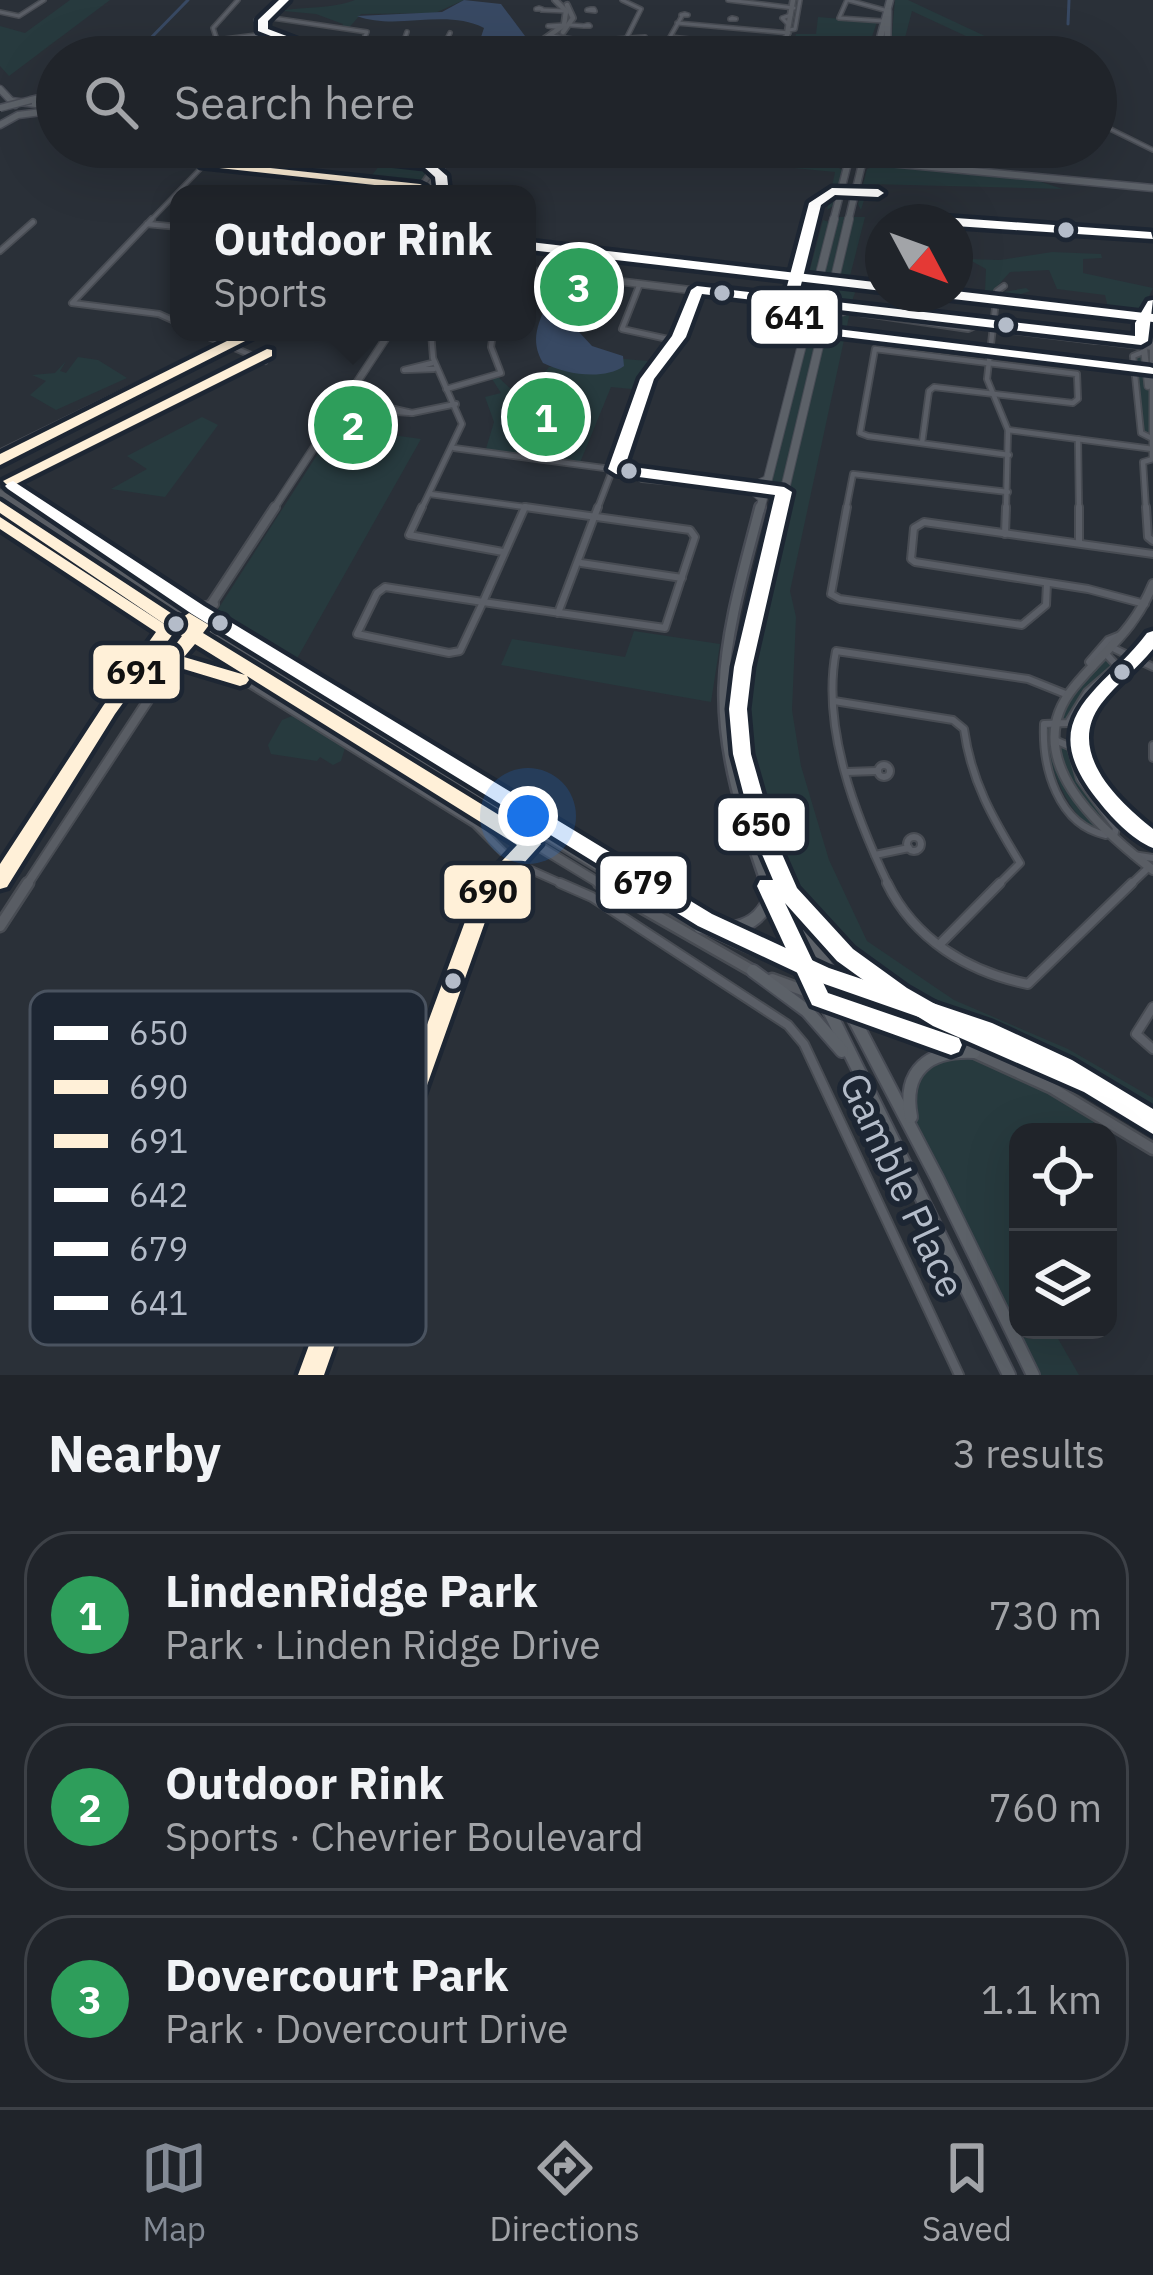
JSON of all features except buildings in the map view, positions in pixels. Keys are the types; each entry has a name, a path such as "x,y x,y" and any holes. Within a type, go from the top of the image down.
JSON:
{"main road":[{"path":"879,36 890,0"},
{"path":"887,11 887,36"},
{"path":"0,89 18,115"},
{"path":"0,107 36,99"},
{"path":"11,101 36,106"},
{"path":"0,107 18,115"},
{"path":"0,127 18,115 36,112"},
{"path":"0,127 36,116"},
{"path":"846,168 733,615 724,689 739,806 771,896 1009,1375"},
{"path":"861,168 742,668 738,709 742,754 765,838 789,893 929,1161 1033,1375"},
{"path":"860,171 868,168"},
{"path":"960,168 1153,186"},
{"path":"797,303 814,305"},
{"path":"797,303 814,305"},
{"path":"828,307 844,309"},
{"path":"828,307 844,309"},
{"path":"747,487 764,489"},
{"path":"747,487 764,489"},
{"path":"789,893 845,955 941,1019"},
{"path":"700,927 728,932 746,928 758,920 771,896"},
{"path":"753,971 807,1011 856,1070"},
{"path":"929,1161 908,1111 911,1073 936,1053 974,1052"}],"street":[{"path":"0,12 22,15 44,0"},
{"path":"217,36 213,28 238,0"},
{"path":"558,0 569,11"},
{"path":"622,0 641,9 628,36"},
{"path":"728,0 794,6"},
{"path":"883,21 838,18 848,0 887,11"},
{"path":"264,21 283,1"},
{"path":"283,1 256,23 299,20 319,29 365,31 364,36"},
{"path":"788,36 794,6"},
{"path":"677,23 796,29 794,6"},
{"path":"542,10 587,10"},
{"path":"555,36 565,26 569,11"},
{"path":"670,36 682,16"},
{"path":"729,28 732,20"},
{"path":"264,21 266,34"},
{"path":"264,21 280,36"},
{"path":"565,26 584,26"},
{"path":"406,36 407,32"},
{"path":"254,36 270,36"},
{"path":"1117,133 1153,153"},
{"path":"237,168 373,185"},
{"path":"170,200 72,303 170,319"},
{"path":"0,251 33,222"},
{"path":"147,224 170,226"},
{"path":"536,271 797,303"},
{"path":"639,286 622,329 676,341"},
{"path":"1004,286 998,291 988,360 993,394 1008,430 1005,533"},
{"path":"558,614 581,563 646,379 676,341 696,292"},
{"path":"1153,304 1144,317 1153,458 1143,462 1148,537 1153,541"},
{"path":"814,305 828,307"},
{"path":"844,309 1127,339 1149,347"},
{"path":"1149,347 1153,318"},
{"path":"1007,327 1149,347"},
{"path":"215,341 265,361"},
{"path":"0,457 234,341"},
{"path":"0,926 384,341"},
{"path":"432,341 433,366 462,424 411,538 503,552"},
{"path":"446,389 501,374 492,341"},
{"path":"1149,347 1133,356 1133,368 1142,434 1151,438"},
{"path":"922,443 930,388 1073,403 1078,399 1078,376 1069,370 874,350 860,433 922,443 1010,455"},
{"path":"412,412 456,404"},
{"path":"1008,430 1153,448"},
{"path":"1078,439 1079,544"},
{"path":"454,448 631,471 642,479 663,482 727,490 747,487"},
{"path":"1008,492 853,475 831,593 840,599 1016,625 1043,609 1047,583"},
{"path":"764,489 784,492"},
{"path":"0,493 180,613 196,630 700,927 1030,1054 1153,1123"},
{"path":"430,494 598,516 695,533 667,625 661,629 483,601 385,587 377,593 357,634 454,653 463,646 483,601 503,552 525,507"},
{"path":"0,506 531,844 753,971 974,1052 1052,1088 1153,1148"},
{"path":"1145,604 1047,583 923,565 911,559 914,528 920,522 1153,554"},
{"path":"581,563 682,578"},
{"path":"1068,694 1028,679 840,650 832,656 846,772 875,855 904,913 974,966 1028,984 1038,980 1152,865 1109,837 1066,784 1055,740 1056,722 1068,694 1126,634 1153,584"},
{"path":"180,613 215,604"},
{"path":"1094,668 1089,660 1102,646 1114,635 1126,634"},
{"path":"1111,652 1153,667"},
{"path":"1109,837 1088,831 1050,776 1042,727 1072,719 1088,692 1117,666 1111,652"},
{"name":"Gamble Place","path":"173,660 244,681 475,824 513,862 592,897 797,1034 958,1375"},
{"path":"834,701 953,720 964,729 968,760 984,804 1020,859 940,943"},
{"path":"1153,745 1153,758"},
{"path":"846,772 877,771"},
{"path":"426,1057 490,887 544,834"},
{"path":"875,855 910,848"},
{"path":"1153,1007 1136,1034 1153,1049"},
{"path":"311,1375 322,1345"}],"green space":[{"path":"70,0 110,0 62,36 36,36 36,56 9,76 0,66 0,26 25,33"},
{"path":"355,0 464,0 435,13 361,14 346,31 341,31 343,24 316,14 282,11"},
{"path":"895,0 908,0 985,36 966,36 912,11 905,36 892,36"},
{"path":"269,15 264,21 284,36 274,36 256,25"},
{"path":"818,17 877,22 872,36 795,36 816,34"},
{"path":"378,168 441,168 429,185 420,185 423,180 410,185 368,180"},
{"path":"793,168 842,170 833,206 827,210 835,172"},
{"path":"909,168 1038,181 1063,189 869,184 861,210 858,204 867,169"},
{"path":"835,217 865,217 847,288 856,290 852,301 865,312 1119,334 1150,347 1151,438 1143,436 1133,356 1142,352 1142,346 1097,340 1092,344 850,312 790,591 796,617 792,710 801,766 829,860 867,941 954,1000 1068,1049 1153,1098 1153,1123 1092,1085 941,1019 870,974 789,893 742,754 743,667 784,493 764,490 812,308 639,286 814,303 803,296 823,220 832,223"},
{"path":"1052,252 1101,254 1102,258 1083,259 1083,273 1153,288 1136,323 1000,307 1004,292 1026,288 1030,291 1018,295 1019,302 1109,312 1105,295 1057,289 1049,270 1010,272 993,291 985,293 986,269 973,259"},
{"path":"78,357 98,360 127,378 56,410 30,395 46,381 32,375 55,373 66,361 60,371 66,373"},
{"path":"624,359 660,362 642,390 611,387 579,465 485,452 494,422 485,397 501,393 492,379 498,377 512,390 535,384 549,367"},
{"path":"202,417 218,425 165,497 111,489 147,469 127,456"},
{"path":"335,427 421,439 290,671 211,620"},
{"path":"634,631 720,644 711,702 501,665 512,639 625,657"},
{"path":"1126,635 1108,656 1117,666 1087,692 1072,719 1057,722 1055,740 1071,747 1080,779 1118,833 1088,828 1070,804 1053,768 1045,726 1056,722 1068,695 1112,637"},
{"path":"292,716 345,748 341,761 333,765 320,757 317,761 271,754 268,745 282,720"},
{"path":"974,1052 1112,1122 1009,1123 1009,1324 908,1111 918,1064"},
{"path":"1016,1339 1058,1339 1079,1375 1033,1375"}],"water":[{"path":"464,0 501,4 525,36 481,36 484,28 453,20 388,21 357,16 442,12"},
{"path":"563,293 591,300 579,332 592,346 623,356 624,366 584,374 543,363 536,338 539,323 549,299"}],"waterway":[{"path":"153,36 188,0"},
{"path":"1068,24 1069,0"}],"transit line":[{"name":"650","path":"277,36 263,31 263,20 284,0"},
{"name":"690","path":"242,168 401,185"},
{"name":"642","path":"432,168 441,176 442,185"},
{"name":"641","path":"878,193 832,191 815,203 789,305 799,328 1150,371"},
{"name":"641","path":"973,223 1151,236"},
{"name":"642","path":"536,247 865,285"},
{"name":"650","path":"616,469 647,379 679,337 697,290 1141,341 1142,323 1153,304"},
{"name":"642","path":"973,297 1153,318"},
{"name":"690","path":"0,460 238,341"},
{"name":"691","path":"11,481 267,353"},
{"name":"650","path":"616,469 784,492 743,667 738,709 742,754 765,838 789,893 845,955 899,994 941,1019 1092,1085 1153,1123"},
{"name":"679","path":"13,486 198,610 705,920 821,974 984,1030 1064,1067 1153,1121"},
{"name":"690","path":"0,506 185,630 531,844 490,887 426,1057"},
{"name":"691","path":"0,522 166,631 109,710 0,881"},
{"name":"690","path":"189,619 200,625 173,660 240,680"},
{"name":"642","path":"1153,637 1094,700 1082,720 1079,740 1083,759 1105,796 1153,840"},
{"name":"650","path":"767,886 820,999 951,1045"},
{"name":"690","path":"311,1375 322,1345"}],"place":[{"name":"Dovercourt Park","path":"579,287"},
{"name":"LindenRidge Park","path":"546,417"},
{"name":"Outdoor Rink","path":"353,425"}]}
